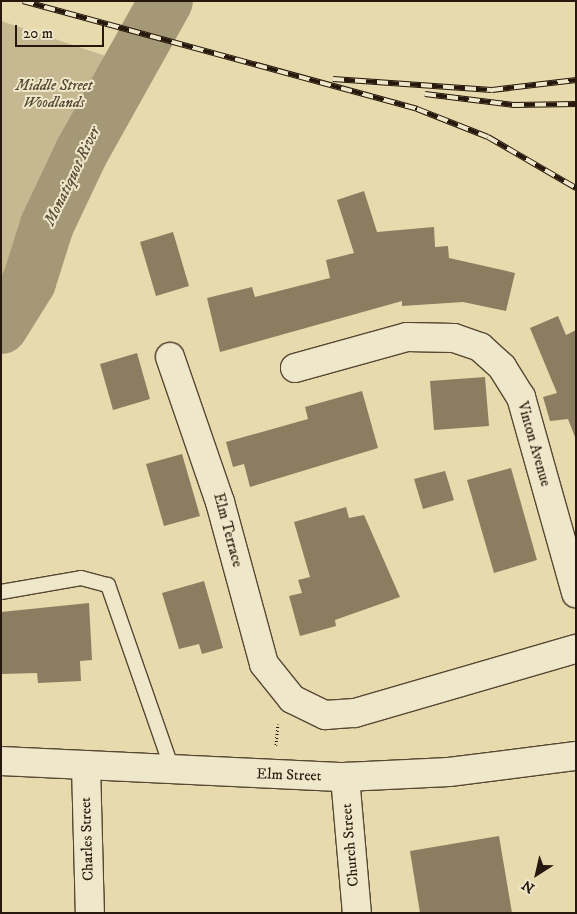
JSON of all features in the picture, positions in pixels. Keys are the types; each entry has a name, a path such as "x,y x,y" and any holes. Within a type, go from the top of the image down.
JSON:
{"street":[{"name":"Vinton Avenue","path":"295,368 407,337 454,338 480,347 502,367 521,396 576,593"},
{"name":"Elm Terrace","path":"170,357 220,502 264,664 286,694"},
{"path":"286,694 325,715 355,713 576,649"},
{"name":"Elm Street","path":"1,761 345,777 450,772 576,756"},
{"name":"Charles Street","path":"86,765 90,913"},
{"name":"Church Street","path":"345,777 357,913"}],"lane":[{"path":"1,592 81,578 108,585 172,769"}],"path":[{"path":"274,774 286,694"}],"green space":[{"name":"Middle Street Woodlands","path":"1,21 130,64 47,225 29,282 1,322"}],"building":[{"path":"364,191 377,232 434,227 435,247 448,246 449,258 515,273 506,311 463,302 402,306 402,301 220,352 207,298 252,287 255,297 330,278 326,260 354,253 337,200"},
{"path":"173,232 189,286 156,296 140,242"},
{"path":"558,316 566,335 576,330 575,437 568,419 550,421 543,397 557,393 530,328"},
{"path":"137,353 150,399 113,410 100,364"},
{"path":"485,377 489,426 434,430 430,381"},
{"path":"362,391 378,448 250,487 244,464 233,467 226,442 308,419 305,407"},
{"path":"182,454 200,516 164,526 146,464"},
{"path":"511,468 537,560 494,573 467,480"},
{"path":"445,471 454,500 423,509 414,479"},
{"path":"346,507 349,518 364,515 400,597 335,620 336,626 300,636 289,596 302,593 298,580 310,577 294,522"},
{"path":"204,581 223,648 202,654 199,644 179,649 162,593"},
{"path":"89,603 92,660 80,661 81,681 38,683 37,673 1,674 1,612"},
{"path":"499,836 512,913 420,913 410,851"}],"waterway":[{"name":"Monatiquot River","path":"1,327 29,282 47,225 81,153 166,1"}],"railway":[{"path":"23,1 417,109 488,137 576,188"},
{"path":"333,79 492,90 576,80"},
{"path":"425,94 513,105 576,104"}]}
